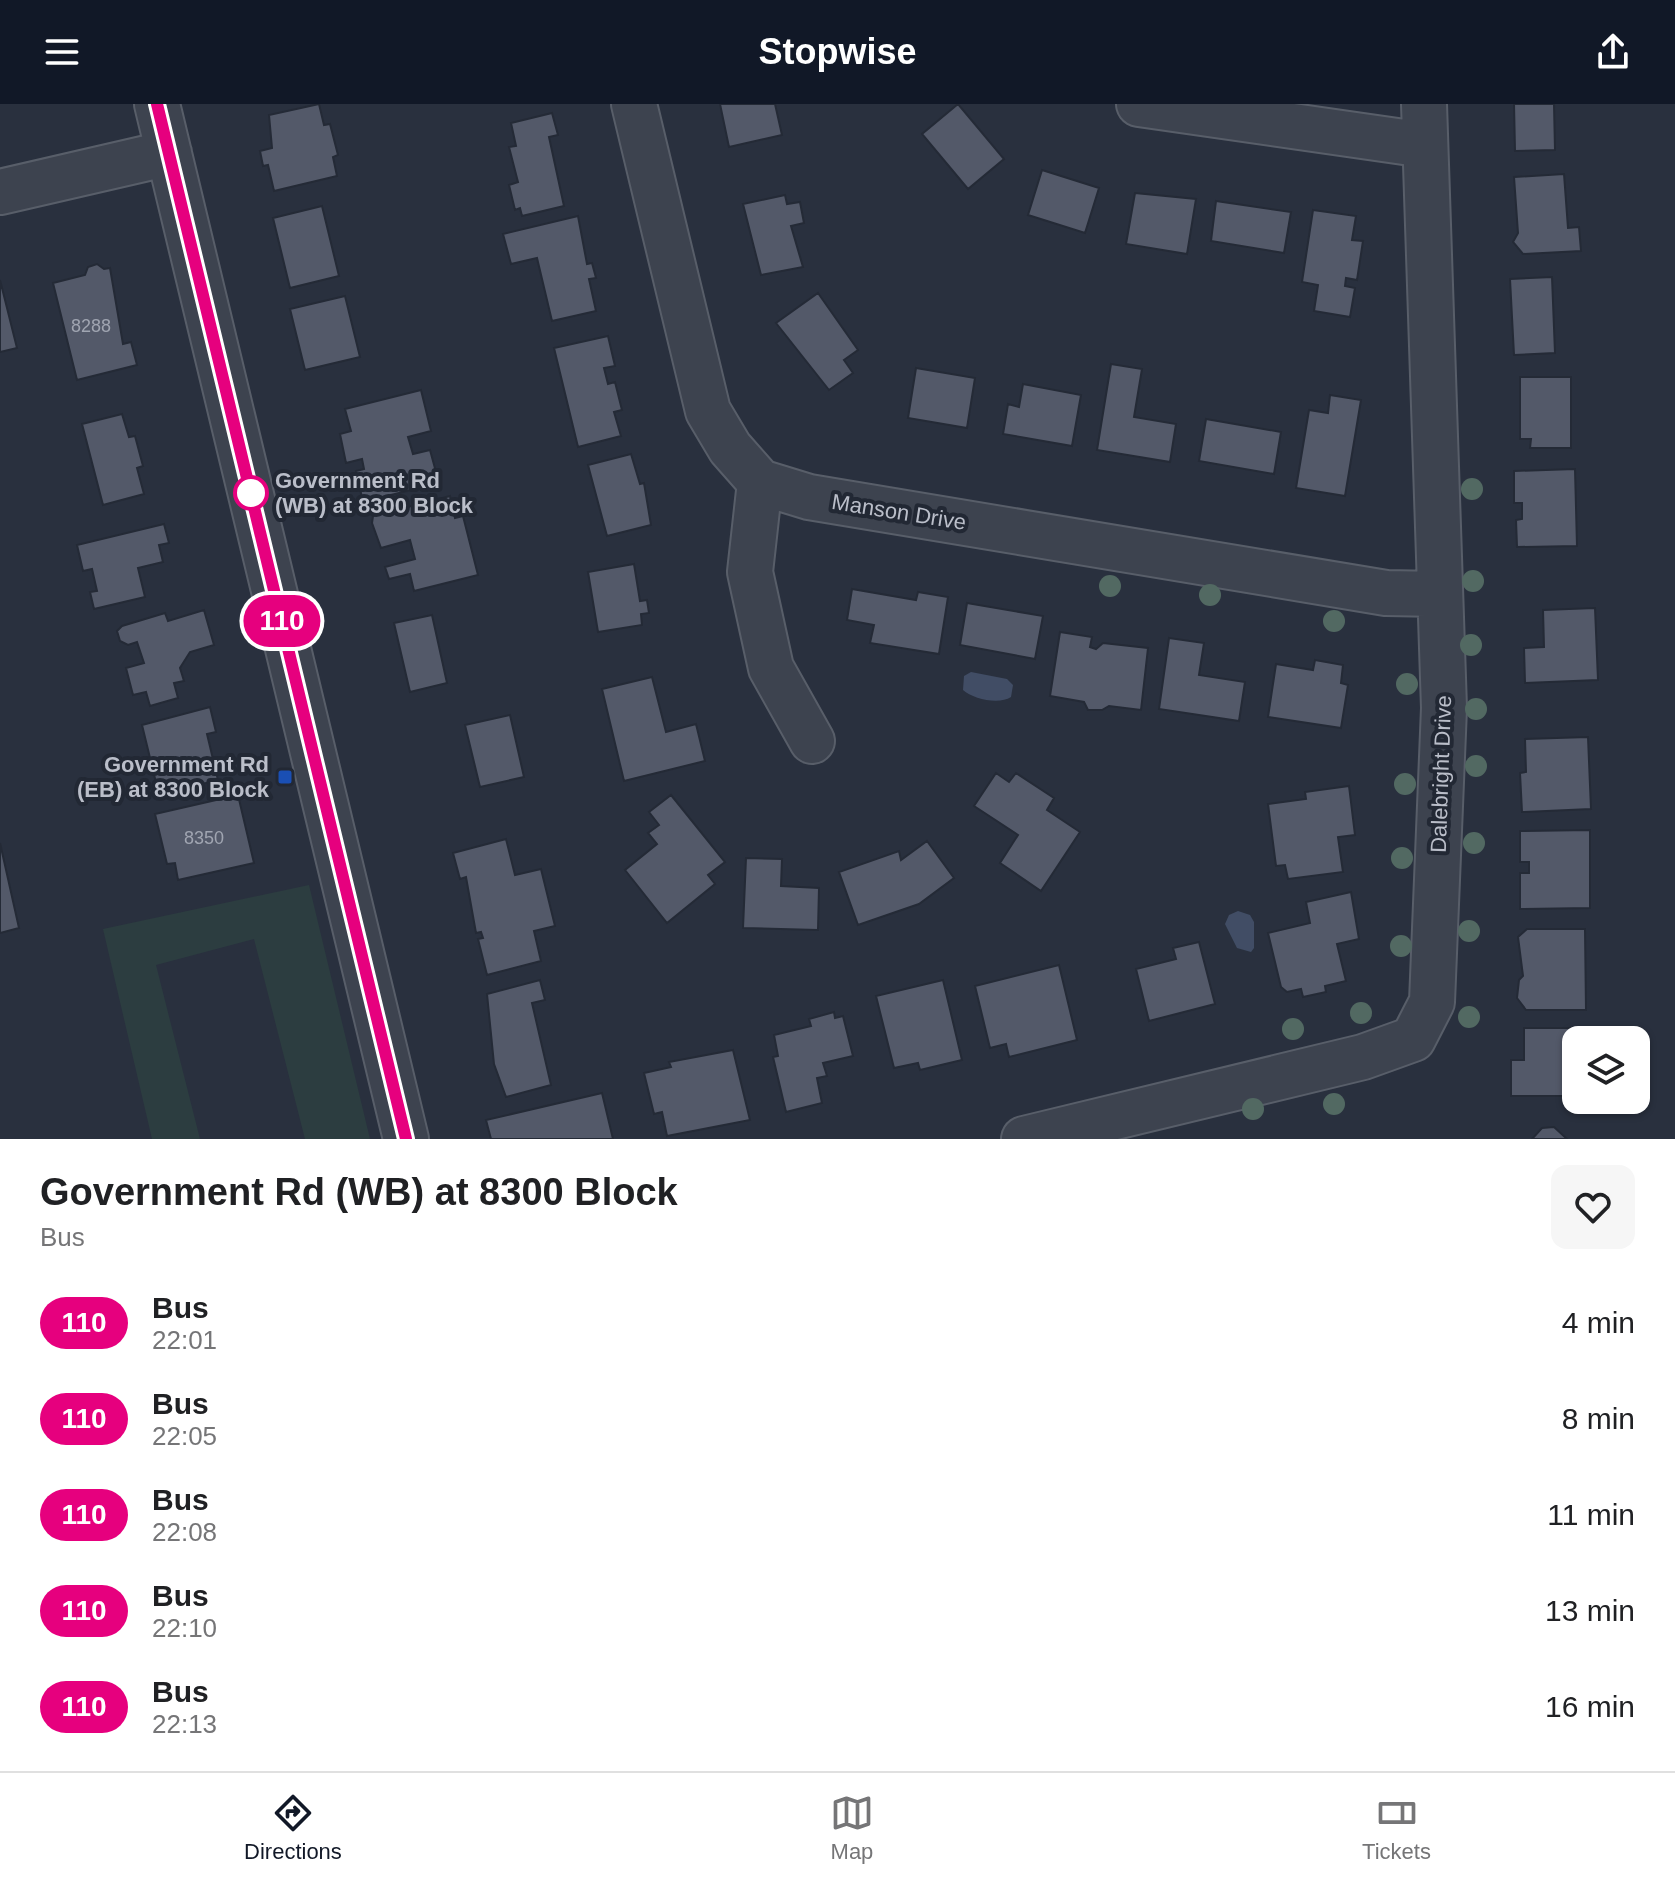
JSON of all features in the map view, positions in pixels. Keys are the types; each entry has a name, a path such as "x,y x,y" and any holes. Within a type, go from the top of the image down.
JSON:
{"street":[{"path":"157,104 406,1139"},
{"path":"634,104 708,411 730,448 760,482 750,572 771,668 812,741"},
{"path":"1139,104 1424,125"},
{"name":"Dalebright Drive","path":"1024,1139 1363,1057 1413,1039 1432,1002 1444,708 1424,125"},
{"path":"0,192 169,153"},
{"name":"Manson Drive","path":"760,482 809,497 1386,593 1440,594"}],"shaded area":[{"path":"309,885 370,1139 305,1139 254,939 156,965 200,1139 152,1139 103,929"}],"water":[{"path":"971,672 1007,679 1013,685 1011,697 993,701 967,693 963,690 964,676"},
{"path":"1238,911 1250,915 1254,922 1254,948 1251,952 1237,948 1225,924 1229,915"}],"building":[{"path":"319,104 324,125 330,124 338,155 333,157 337,176 274,191 268,165 263,166 260,151 272,148 269,115"},
{"path":"720,104 775,104 782,135 729,147"},
{"path":"958,104 1004,159 968,189 922,134"},
{"path":"1514,104 1554,104 1555,150 1515,151"},
{"path":"552,113 558,135 549,137 564,206 522,216 520,208 515,210 509,185 518,182 509,147 516,146 511,123"},
{"path":"1042,170 1099,188 1085,233 1028,215"},
{"path":"1564,174 1568,228 1579,227 1581,251 1523,254 1513,242 1518,233 1514,177"},
{"path":"1135,193 1196,199 1187,254 1126,244"},
{"path":"785,195 787,204 800,202 804,223 791,226 803,267 761,275 743,204"},
{"path":"1216,201 1291,212 1284,253 1211,241"},
{"path":"322,206 339,276 290,288 273,218"},
{"path":"1313,210 1356,216 1352,240 1363,241 1357,280 1346,278 1345,286 1355,288 1350,317 1314,311 1318,285 1302,282"},
{"path":"578,216 587,264 592,263 596,278 589,279 596,311 552,321 537,258 511,264 503,234"},
{"path":"97,264 104,269 110,268 123,344 131,342 137,365 77,380 53,283 85,275 88,267"},
{"path":"1552,277 1555,353 1514,355 1510,279"},
{"path":"0,280 17,348 0,352"},
{"path":"818,293 858,350 844,360 853,373 829,390 776,323"},
{"path":"345,296 360,357 305,370 290,309"},
{"path":"608,336 615,366 604,368 608,384 615,382 622,410 614,412 621,436 578,447 554,348"},
{"path":"1111,364 1142,369 1134,417 1176,424 1170,462 1097,450"},
{"path":"916,368 975,378 967,428 908,418"},
{"path":"1520,377 1571,377 1571,448 1530,448 1531,439 1520,439"},
{"path":"1023,384 1081,395 1072,446 1003,434 1008,404 1019,407"},
{"path":"421,390 431,431 408,437 413,454 430,450 439,483 363,502 356,471 364,469 362,459 346,463 340,434 351,431 345,409"},
{"path":"1330,395 1361,400 1345,496 1296,488 1309,410 1328,413"},
{"path":"122,414 129,437 135,436 143,466 137,468 144,494 103,505 82,424"},
{"path":"1206,419 1281,432 1274,474 1199,461"},
{"path":"631,454 640,484 644,483 651,525 607,536 588,465"},
{"path":"1575,469 1577,546 1517,547 1516,520 1522,519 1522,503 1514,503 1514,471"},
{"path":"450,496 455,518 463,516 478,575 414,591 410,574 389,579 385,567 415,559 410,540 381,548 372,523 373,516"},
{"path":"164,524 169,543 159,545 163,562 138,568 145,597 94,609 90,592 97,591 92,569 83,571 77,545"},
{"path":"634,564 640,601 647,600 649,613 641,614 642,625 598,632 588,572"},
{"path":"852,589 916,600 918,592 948,597 939,654 870,643 874,625 847,620"},
{"path":"967,603 1043,616 1035,659 960,645"},
{"path":"1595,608 1598,680 1525,683 1524,648 1544,647 1543,610"},
{"path":"204,610 214,645 190,652 180,668 184,681 174,683 178,698 150,706 146,692 133,695 126,668 144,663 137,642 128,645 120,641 117,631 122,626 165,613 168,621"},
{"path":"432,615 447,683 410,692 394,623"},
{"path":"1060,632 1092,637 1090,647 1096,649 1103,643 1148,648 1141,710 1109,706 1102,710 1088,710 1084,702 1050,696"},
{"path":"1169,638 1204,643 1199,675 1245,682 1239,721 1159,709"},
{"path":"1315,660 1343,665 1341,683 1348,685 1341,728 1268,717 1276,664 1313,670"},
{"path":"652,677 666,732 696,724 705,761 624,781 602,689"},
{"path":"210,707 216,732 207,734 218,780 159,795 142,725"},
{"path":"510,715 524,777 480,787 465,725"},
{"path":"1588,737 1591,809 1522,812 1520,773 1526,772 1525,739"},
{"path":"996,773 1009,782 1016,773 1054,798 1047,810 1080,832 1041,891 1000,863 1018,835 974,806"},
{"path":"1349,786 1355,835 1338,837 1343,872 1288,879 1285,865 1276,866 1268,804 1306,799 1305,792"},
{"path":"238,795 254,863 178,880 175,863 167,864 155,814"},
{"path":"671,795 725,862 708,875 715,884 667,923 625,870 657,844 648,833 659,825 649,812"},
{"path":"1590,830 1590,908 1520,909 1520,873 1529,873 1529,862 1520,862 1520,831"},
{"path":"506,839 515,875 541,869 555,926 534,931 541,961 487,975 478,939 483,938 481,932 476,933 466,877 460,879 453,853"},
{"path":"927,841 954,878 919,904 858,925 839,872 899,851 901,860"},
{"path":"0,843 19,928 0,933"},
{"path":"746,858 782,859 781,886 819,888 818,930 743,928"},
{"path":"1351,892 1359,939 1337,944 1346,981 1325,986 1326,992 1303,997 1301,989 1287,992 1281,987 1268,933 1310,923 1306,902"},
{"path":"1527,929 1585,929 1586,1010 1526,1010 1517,998 1519,980 1523,976 1518,937"},
{"path":"1199,942 1215,1004 1149,1021 1136,969 1176,959 1173,948"},
{"path":"1059,965 1077,1040 1009,1057 1006,1044 990,1048 975,986"},
{"path":"540,980 545,1000 532,1003 551,1085 506,1097 494,1064 487,994"},
{"path":"943,980 962,1060 920,1070 918,1063 894,1068 876,996"},
{"path":"834,1012 835,1018 843,1016 853,1056 823,1063 827,1076 817,1078 822,1103 786,1112 773,1057 778,1056 774,1035 811,1026 809,1019"},
{"path":"1524,1028 1562,1028 1562,1096 1511,1096 1511,1060 1524,1060"},
{"path":"733,1050 750,1120 667,1136 662,1112 654,1114 644,1073 671,1067 669,1062"},
{"path":"602,1093 613,1139 491,1139 486,1120"},
{"path":"1554,1127 1567,1139 1532,1139 1542,1128"}],"bus line":[{"name":"110","path":"157,104 406,1139"}],"place":[{"name":"Government Rd (WB) at 8300 Block","path":"251,493"},
{"name":"Government Rd (EB) at 8300 Block","path":"285,777"}]}
